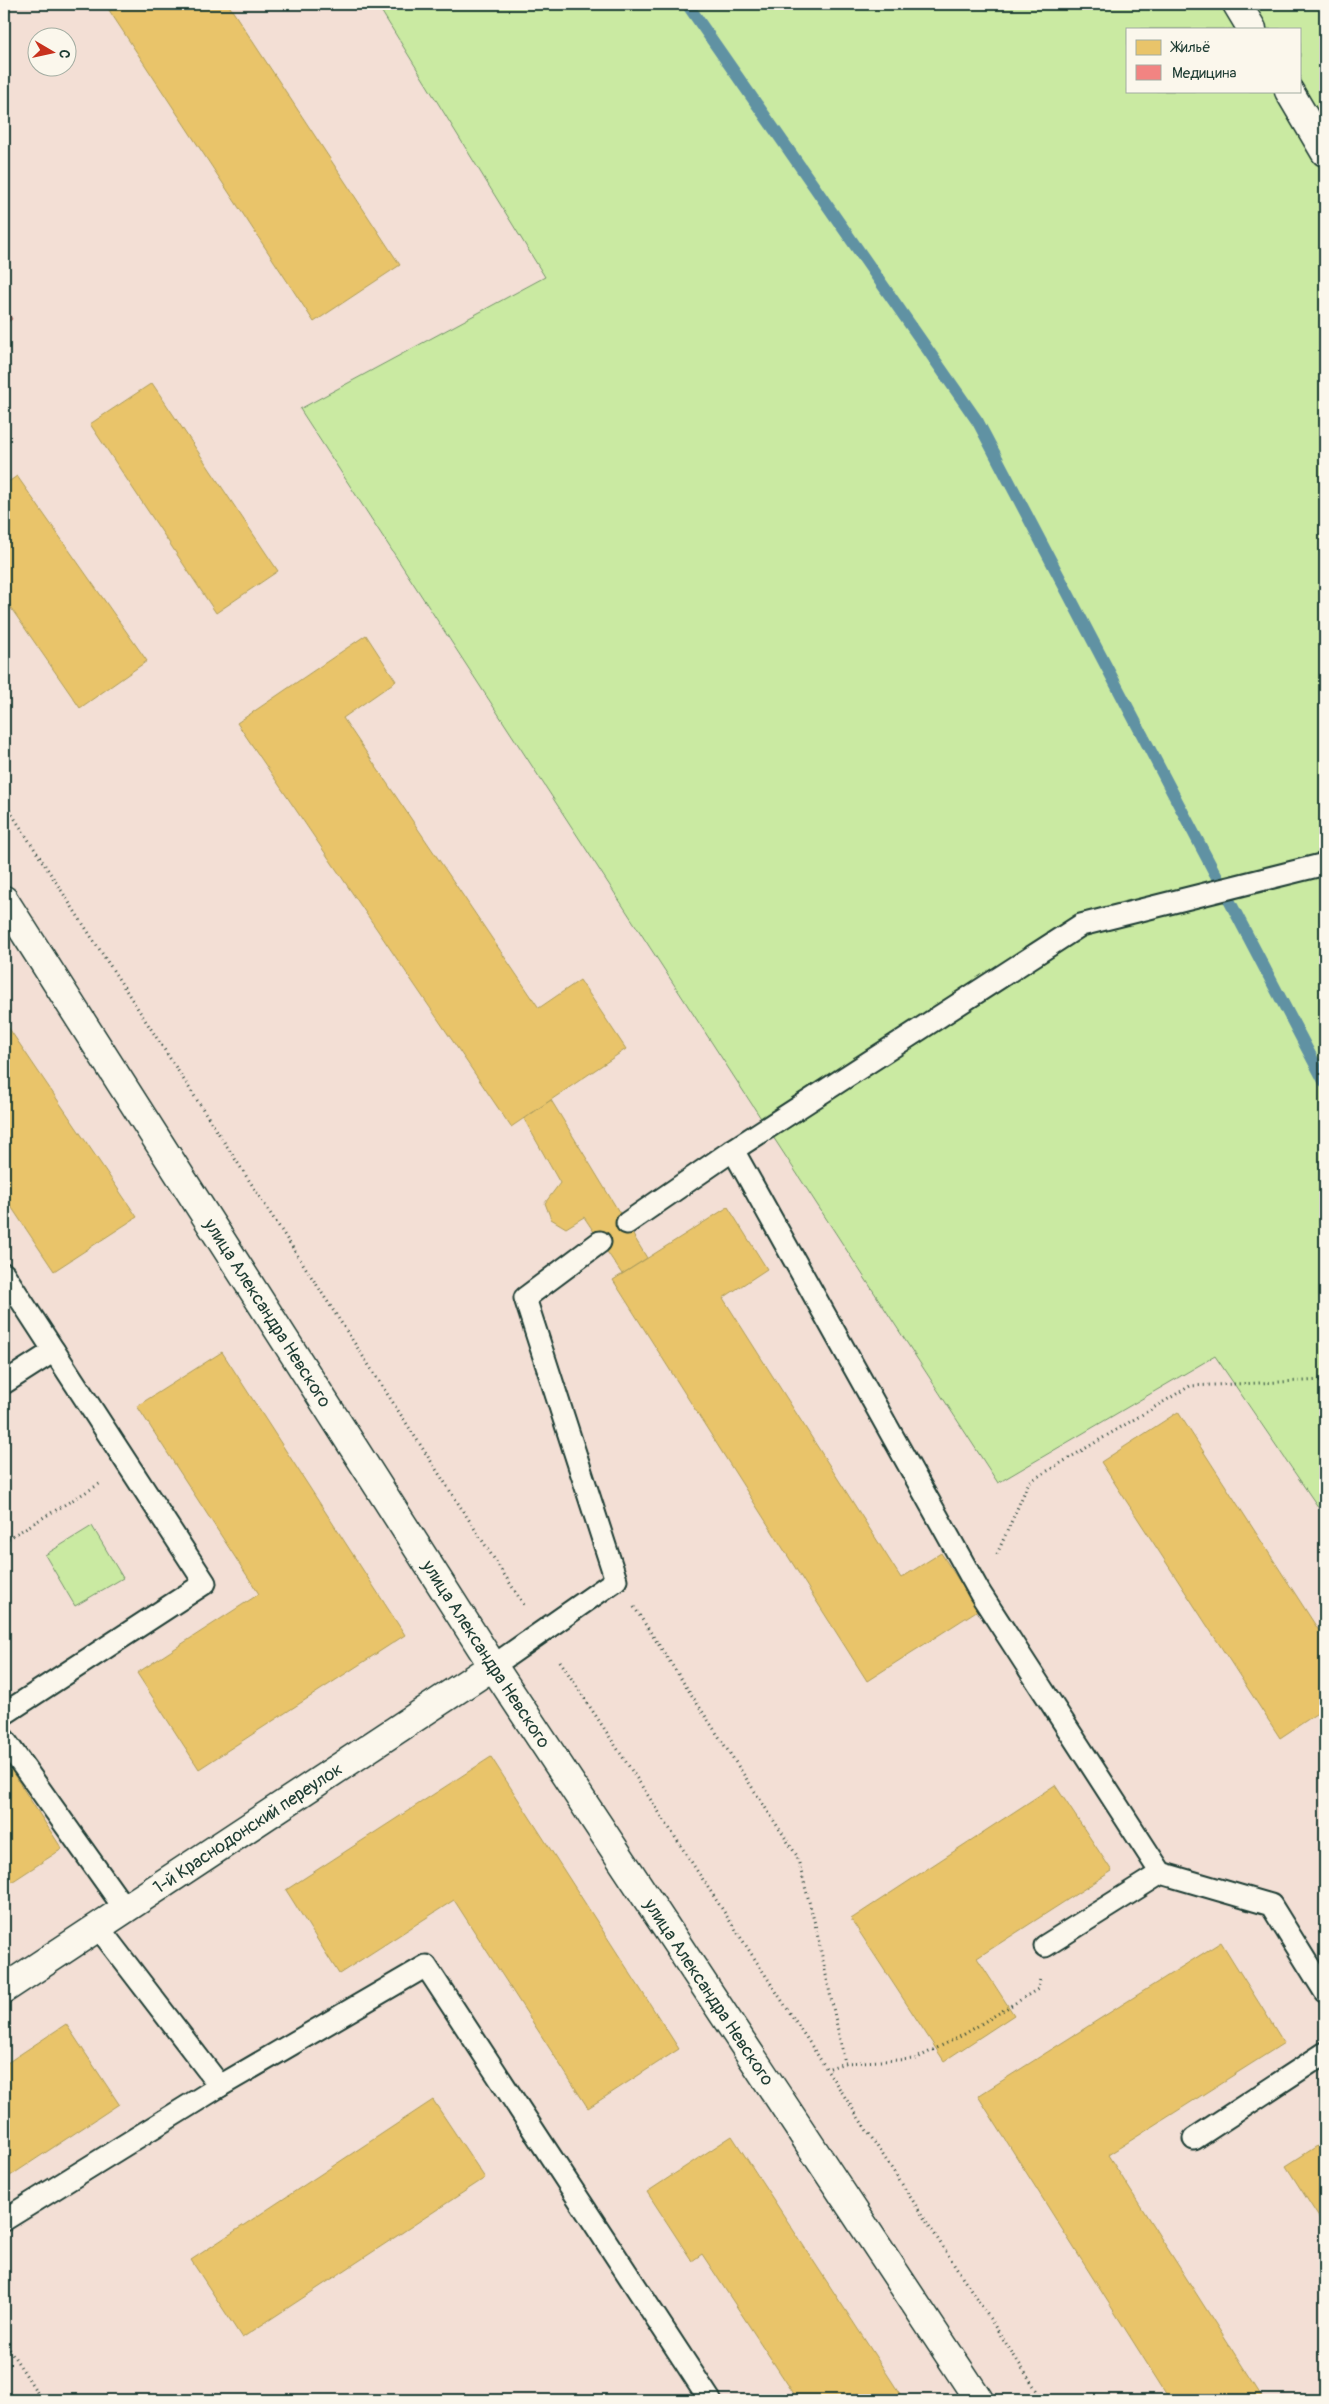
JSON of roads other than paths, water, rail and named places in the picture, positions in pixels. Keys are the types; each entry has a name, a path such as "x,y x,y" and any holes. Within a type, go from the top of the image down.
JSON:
{"street":[{"path":"1237,4 1251,28"},
{"path":"1290,92 1325,152"},
{"name":"улица Александра Невского","path":"4,900 493,1666 979,2400"},
{"name":"1-й Краснодонский переулок","path":"4,1989 493,1666"}],"lane":[{"path":"627,1223 733,1150 1081,925 1325,864"},
{"path":"733,1150 980,1592 1161,1874 1271,1905 1325,1992"},
{"path":"493,1666 616,1580 524,1298 600,1242"},
{"path":"4,1274 206,1583 4,1714"},
{"path":"4,1383 54,1351"},
{"path":"4,1739 125,1909"},
{"path":"1045,1946 1161,1874"},
{"path":"98,1927 220,2086"},
{"path":"4,2220 220,2086 426,1966 710,2400"},
{"path":"1194,2140 1325,2053"}],"waterway":[{"path":"687,4 978,422 1325,1083"}]}
